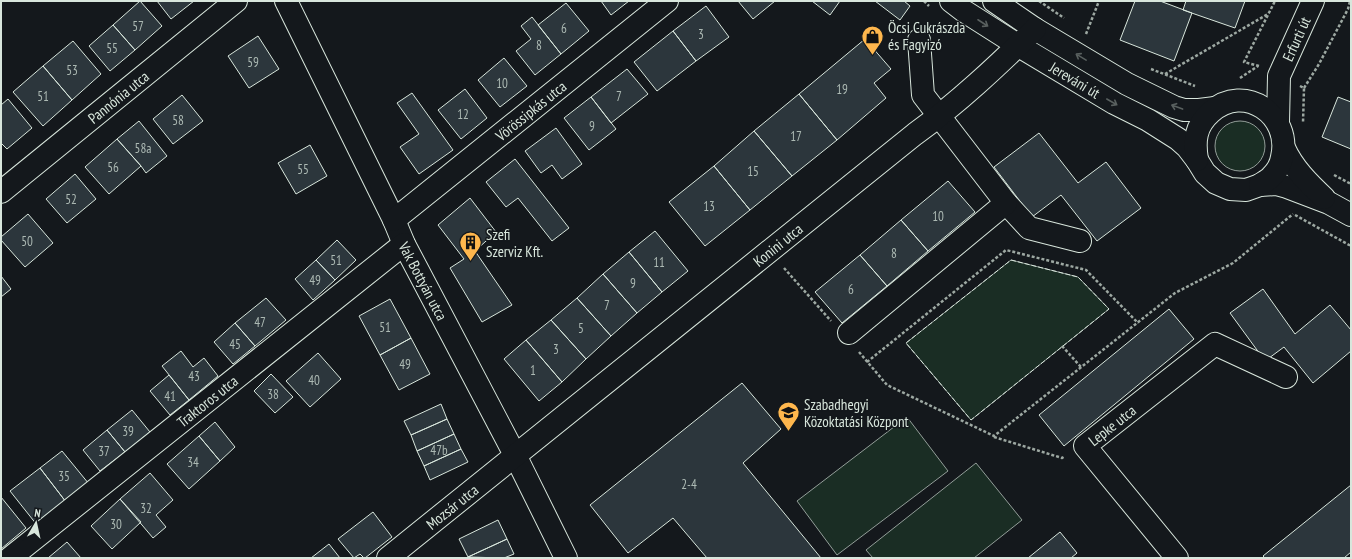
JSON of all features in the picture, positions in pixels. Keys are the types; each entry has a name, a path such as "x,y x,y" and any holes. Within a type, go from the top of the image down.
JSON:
{"street":[{"name":"Pannónia utca","path":"1,192 236,1"},
{"name":"Vak Bottyán utca","path":"286,1 394,220 404,244 515,455 566,558"},
{"name":"Vörössipkás utca","path":"394,220 667,1"},
{"name":"Jereváni út","path":"951,1 1019,46 1114,103 1164,130 1187,147 1205,173 1216,183 1230,189 1246,190 1260,185 1276,184 1329,203 1351,215"},
{"name":"Jereváni út","path":"994,1 1036,29 1127,84 1184,110 1215,108 1226,103 1237,101 1249,102 1260,106 1270,113 1278,122 1283,135 1284,148 1281,163 1272,176 1260,185"},
{"name":"Erfurti út","path":"1278,122 1279,76 1313,1"},
{"name":"Konini utca","path":"515,455 915,134 940,116 1036,29"},
{"path":"919,40 923,95 1006,203 1029,228 1080,241"},
{"name":"Erfurti út","path":"1237,101 1253,94 1279,76"},
{"name":"Jereváni út","path":"1197,160 1195,145 1197,131 1204,118 1215,108"},
{"name":"Jereváni út","path":"1284,148 1290,161 1297,170 1329,203"},
{"path":"846,335 1006,203"},
{"name":"Traktoros utca","path":"10,558 404,244"},
{"name":"Lepke utca","path":"1177,558 1085,446 1215,344 1286,377"},
{"name":"Mozsár utca","path":"388,558 515,455"}],"path":[{"path":"1086,34 1099,1"},
{"path":"1259,66 1244,62 1275,1"},
{"path":"1304,88 1319,64 1348,9 1350,1"},
{"path":"1164,74 1268,14"},
{"path":"994,436 1175,293 1233,263 1293,214"},
{"path":"867,362 1006,250 1086,270 1138,323"},
{"path":"769,252 846,335 887,385 994,436 1062,458 1085,446"},
{"path":"1062,346 1081,367"}],"green space":[{"path":"1235,121 1245,121 1258,128 1265,141 1265,151 1258,164 1245,171 1235,171 1226,167 1219,160 1215,151 1215,141 1219,132 1226,125"},
{"path":"1011,260 1078,277 1109,309 971,420 906,343"},
{"path":"907,417 948,471 837,555 797,501"},
{"path":"976,463 1022,520 974,558 873,558 866,550"}],"building":[{"path":"140,1 162,26 135,50 113,25"},
{"path":"157,1 194,1 171,19"},
{"path":"601,1 629,1 611,15"},
{"path":"738,1 775,1 753,19"},
{"path":"812,1 840,1 830,15"},
{"path":"875,1 904,1 910,6 900,20"},
{"path":"1135,1 1160,1 1192,13 1174,61 1120,40"},
{"path":"1186,1 1245,1 1235,28 1183,10"},
{"path":"566,3 589,31 561,54 538,25"},
{"path":"706,6 729,37 696,61 673,31"},
{"path":"532,17 561,54 535,75 516,51 531,39 521,26"},
{"path":"113,25 135,50 110,71 89,46"},
{"path":"673,31 696,61 657,91 634,62"},
{"path":"258,36 279,69 249,88 228,56"},
{"path":"865,39 891,69 874,83 886,98 837,140 799,94"},
{"path":"73,41 101,74 72,100 43,66"},
{"path":"504,58 527,86 500,107 478,80"},
{"path":"43,66 72,100 43,126 13,92"},
{"path":"627,69 648,94 611,123 591,97"},
{"path":"465,89 487,118 461,139 438,110"},
{"path":"412,93 453,150 419,174 400,147 419,134 397,103"},
{"path":"799,94 837,140 792,176 754,131"},
{"path":"182,95 203,121 173,144 153,119"},
{"path":"591,97 616,129 589,150 564,118"},
{"path":"1338,97 1351,102 1351,149 1322,137"},
{"path":"8,99 32,128 7,149 1,143 1,105"},
{"path":"139,121 167,156 146,173 117,139"},
{"path":"556,128 582,164 562,179 552,165 541,173 525,151"},
{"path":"754,131 792,176 750,210 714,166"},
{"path":"1039,133 1078,183 1106,162 1141,208 1097,241 1061,195 1032,217 994,167"},
{"path":"117,139 141,166 109,194 85,167"},
{"path":"310,145 327,176 296,194 278,163"},
{"path":"515,159 569,228 552,241 518,198 506,207 486,182"},
{"path":"714,166 750,210 705,246 669,202"},
{"path":"75,174 96,199 67,223 46,199"},
{"path":"948,181 975,212 928,251 901,220"},
{"name":"Szefi Szerviz Kft.","path":"470,198 496,232 475,251 512,305 482,322 450,268 464,259 438,225"},
{"path":"28,214 53,243 25,267 1,240 1,237"},
{"path":"901,220 928,251 887,286 860,255"},
{"path":"655,231 688,271 662,292 629,252"},
{"path":"337,240 356,260 335,280 316,260"},
{"path":"629,252 662,292 637,313 603,274"},
{"path":"860,255 887,286 842,323 815,292"},
{"path":"316,260 335,280 313,300 295,279"},
{"path":"603,274 637,313 611,336 577,298"},
{"path":"1,276 11,289 1,297"},
{"path":"1263,289 1295,334 1330,305 1351,330 1351,351 1313,383 1284,347 1265,361 1230,313"},
{"path":"266,298 286,320 255,346 235,323"},
{"path":"577,298 611,336 586,359 551,320"},
{"path":"390,299 411,338 380,355 359,316"},
{"path":"1169,309 1194,339 1064,446 1039,415"},
{"path":"551,320 586,359 562,382 526,340"},
{"path":"235,323 255,346 233,364 214,342"},
{"path":"411,338 430,374 399,390 380,355"},
{"path":"526,340 562,382 539,401 504,359"},
{"path":"181,351 193,367 204,358 218,376 189,400 162,366"},
{"path":"318,353 341,379 310,407 286,381"},
{"path":"271,374 293,397 275,413 254,391"},
{"path":"169,375 189,400 170,415 150,391"},
{"path":"742,383 781,429 743,463 821,558 707,558 673,518 628,553 590,505"},
{"path":"441,404 447,419 411,435 404,421"},
{"path":"132,410 150,432 125,452 107,430"},
{"path":"447,419 454,434 417,451 411,435"},
{"path":"215,422 235,447 220,461 199,436"},
{"path":"107,430 125,452 100,471 83,450"},
{"path":"454,434 461,449 424,466 417,451"},
{"path":"199,436 220,461 189,489 167,464"},
{"path":"461,449 468,462 430,480 424,466"},
{"path":"62,451 89,484 66,502 40,468"},
{"path":"40,468 66,502 37,525 10,491"},
{"path":"150,473 173,500 156,515 166,527 153,538 120,499"},
{"path":"1351,485 1351,552 1344,558 1265,558 1263,556"},
{"path":"1,497 26,528 1,549"},
{"path":"120,499 141,522 112,549 91,526"},
{"path":"373,512 392,537 365,558 360,554 354,558 338,539"},
{"path":"498,520 507,539 468,557 459,539"},
{"path":"1060,532 1077,553 1071,558 1028,558"},
{"path":"507,539 514,554 504,558 468,557"},
{"path":"67,542 81,558 48,558"},
{"path":"329,544 340,558 311,558"}],"fence":[{"path":"1011,260 1078,277 1109,309 971,420 906,343 1011,260"}],"place":[{"name":"Öcsi Cukrászda és Fagyizó","path":"872,56"},
{"name":"Szefi Szerviz Kft.","path":"470,262"},
{"name":"Szabadhegyi Közoktatási Központ","path":"789,432"}]}
